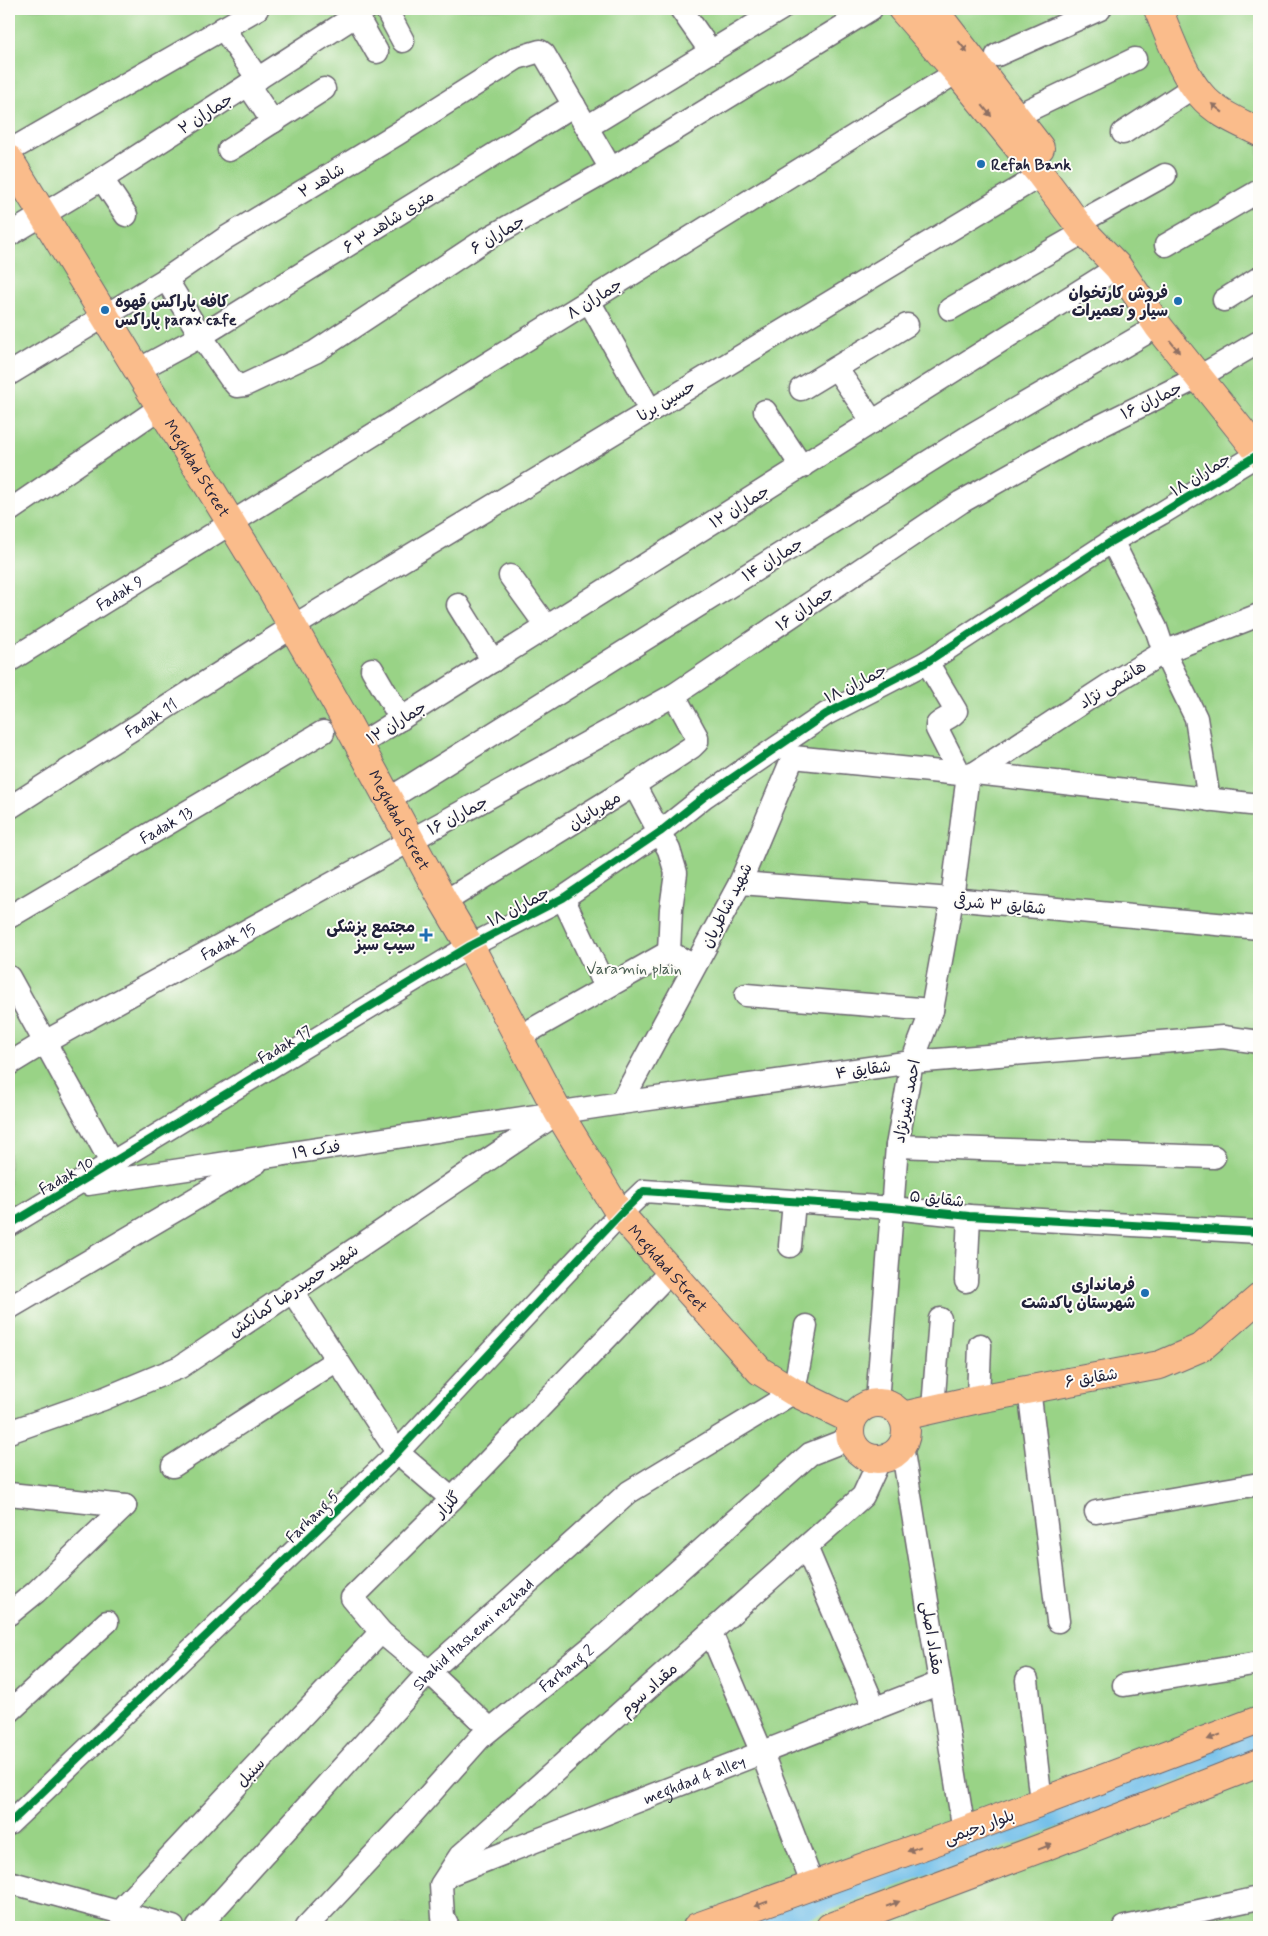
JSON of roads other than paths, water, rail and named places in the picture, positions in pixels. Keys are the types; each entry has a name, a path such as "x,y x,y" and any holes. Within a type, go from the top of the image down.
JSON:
{"main road":[{"path":"902,9 957,72 1041,176 1087,224"},
{"path":"933,9 1016,116 1087,224 1158,326 1259,453"},
{"path":"1158,9 1183,66 1201,96 1228,117 1259,132"},
{"name":"Meghdad Street","path":"9,159 41,214 106,316 292,627 470,946 558,1112 620,1214 760,1371 852,1429"},
{"name":"شقایق ۶","path":"903,1416 978,1399 1160,1365 1202,1347 1259,1298"},
{"path":"877,1402 896,1408 903,1416 906,1436 891,1452 870,1458 862,1454 855,1447 852,1429 862,1408 877,1402"},
{"name":"بلوار رحیمی","path":"697,1927 964,1831 1259,1720"},
{"path":"830,1927 1049,1845 1259,1763"}],"street":[{"path":"9,150 257,9"},
{"path":"386,9 403,41"},
{"path":"681,9 711,52"},
{"path":"587,127 781,9"},
{"name":"جماران ۶","path":"202,336 237,386 245,385 315,352 483,241 611,169 871,9"},
{"path":"997,55 1100,9"},
{"path":"361,12 377,52"},
{"name":"جماران ۲","path":"9,235 102,179 361,12"},
{"path":"223,28 273,122"},
{"name":"شاهد ۲","path":"9,374 166,279 227,237 398,134 517,58 540,51 544,54 574,105"},
{"path":"1016,116 1135,59"},
{"name":"جماران ۸","path":"231,523 957,72"},
{"path":"1123,133 1195,86"},
{"path":"229,150 324,89"},
{"path":"574,105 611,169"},
{"name":"۶ متری شاهد ۳","path":"202,336 574,105"},
{"path":"950,309 1165,175"},
{"name":"حسین برنا","path":"292,627 1041,176"},
{"path":"102,179 126,215"},
{"path":"1166,245 1259,191"},
{"name":"جماران ۱۲","path":"359,745 1118,267"},
{"path":"1224,300 1259,278"},
{"path":"138,370 202,336 166,279"},
{"path":"588,301 650,410"},
{"path":"801,389 907,325"},
{"name":"جماران ۱۴","path":"389,799 962,440 1158,326"},
{"name":"جماران ۱۶","path":"410,840 674,695 961,502 1070,441 1199,377 1259,342"},
{"path":"836,368 873,422"},
{"path":"9,511 161,407"},
{"path":"765,411 802,466"},
{"name":"جماران ۱۸","path":"470,946 563,898 660,832 704,797 788,750 826,714 926,662 1112,541 1162,514 1259,453"},
{"name":"Fadak 9","path":"9,661 231,523"},
{"path":"1112,541 1156,628 1164,652 1196,718 1209,800"},
{"path":"510,576 547,627"},
{"path":"458,605 493,661"},
{"name":"هاشمی نژاد","path":"967,774 1164,652 1259,615"},
{"name":"Fadak 11","path":"9,808 292,627"},
{"path":"926,662 956,711 940,722 937,725 937,729 967,774"},
{"path":"372,669 401,719"},
{"name":"مهربانیان","path":"444,902 692,747 697,742 697,737 674,695"},
{"name":"Fadak 13","path":"9,917 324,732"},
{"path":"788,750 967,774 1259,805"},
{"name":"شهید شاطریان","path":"621,1103 740,883 788,750"},
{"name":"احمد شیرنژاد","path":"877,1402 897,1146 912,1062 932,1010 952,899 967,774"},
{"path":"634,785 669,850 676,873 671,909 669,952"},
{"name":"Fadak 15","path":"9,1064 45,1042 410,840"},
{"name":"شقایق ۳ شرقی","path":"740,883 952,899 1259,928"},
{"path":"563,898 605,987"},
{"name":"Fadak 17","path":"112,1164 470,946"},
{"path":"669,952 694,966"},
{"path":"519,1037 669,952"},
{"path":"9,977 112,1164"},
{"path":"746,995 932,1010"},
{"name":"شقایق ۴","path":"558,1112 912,1062 1223,1037 1259,1042"},
{"name":"فدک ۱۹","path":"74,1186 558,1112"},
{"name":"شهید حمیدرضا کمانکش","path":"9,1432 103,1399 180,1367 558,1112"},
{"path":"897,1146 1214,1157"},
{"path":"9,1308 267,1157"},
{"name":"Fadak 10","path":"9,1225 112,1164"},
{"name":"شقایق ۵","path":"620,1214 644,1191 893,1208 969,1216 1259,1232"},
{"path":"790,1246 794,1202"},
{"name":"Farhang 5","path":"9,1824 397,1452 620,1214"},
{"path":"966,1281 969,1216"},
{"name":"گلزار","path":"490,1729 429,1672 381,1632 352,1598 452,1499 671,1271"},
{"path":"292,1291 397,1452 452,1499"},
{"path":"933,1408 940,1318"},
{"path":"794,1392 806,1326"},
{"path":"978,1399 980,1345"},
{"path":"173,1466 338,1360"},
{"path":"1029,1389 1058,1622"},
{"name":"Shahid Hashemi nezhad","path":"198,1927 429,1672 629,1492 794,1392"},
{"name":"Farhang 2","path":"306,1927 480,1738 600,1640 810,1454 852,1429"},
{"name":"مقداد سوم","path":"448,1927 443,1917 441,1885 460,1856 863,1496 891,1452"},
{"name":"مقداد اصلی","path":"891,1452 940,1683 964,1831"},
{"path":"1096,1512 1259,1484"},
{"path":"9,1494 125,1506 36,1592 9,1614"},
{"path":"806,1547 875,1709"},
{"path":"9,1712 107,1622"},
{"name":"سنبل","path":"127,1919 381,1632"},
{"path":"711,1633 762,1753 813,1886"},
{"path":"1124,1685 1259,1663"},
{"path":"1026,1680 1041,1802"},
{"name":"meghdad 4 alley","path":"448,1875 940,1683"},
{"path":"12,1887 127,1919 173,1927"},
{"path":"1125,1927 1259,1898"}],"waterway":[{"path":"757,1927 1026,1830 1259,1740"}],"place":[{"name":"Refah Bank","path":"981,164"},
{"name":"فروش کارتخوان سیار و تعمیرات","path":"1178,301"},
{"name":"کافه پاراکس قهوه پاراکس parax cafe","path":"105,310"},
{"name":"مجتمع پزشکی سیب سبز","path":"426,935"},
{"name":"فرمانداری شهرستان پاکدشت","path":"1145,1293"}],"park label":[{"name":"Varamin plain","path":"634,968"}]}
